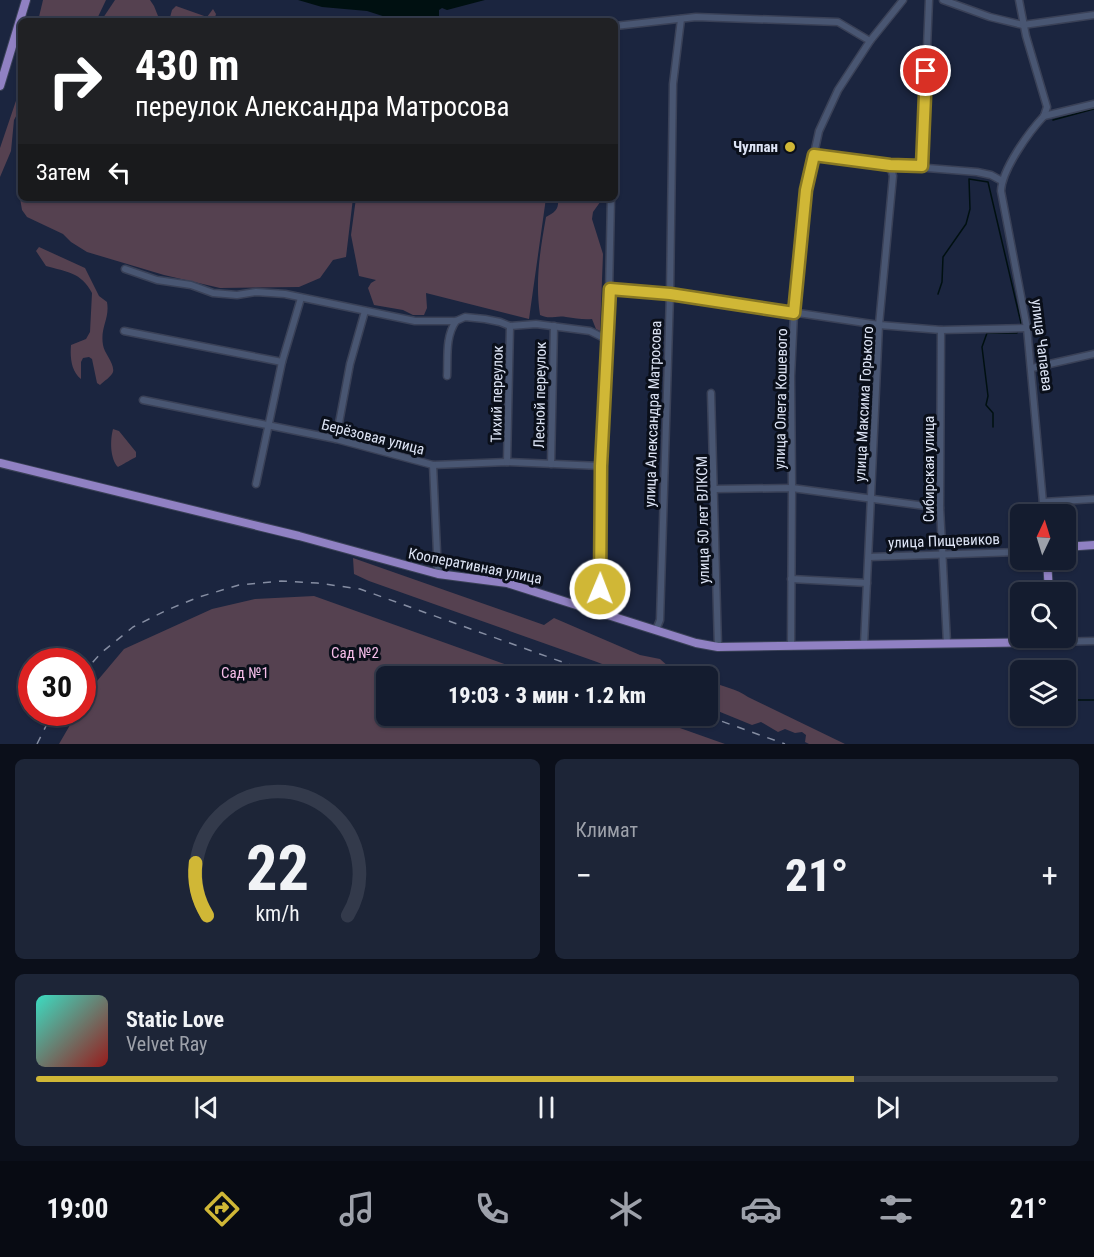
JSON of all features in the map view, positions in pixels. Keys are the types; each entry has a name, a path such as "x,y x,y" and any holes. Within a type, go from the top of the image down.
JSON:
{"main road":[{"path":"21,18 26,0"},
{"path":"0,86 18,26"},
{"name":"Кооперативная улица","path":"0,463 299,536 438,574 507,583 600,611 696,644 718,647 1010,641"},
{"path":"1076,546 1094,545"}],"street":[{"name":"улица Олега Кошевого","path":"791,646 791,376 794,313 806,190 819,131 838,90 870,41 903,0"},
{"path":"922,166 929,0"},
{"path":"943,0 990,17 1023,24 1094,15"},
{"path":"814,155 890,165 977,172 991,175 1002,181 1033,128 1044,116 1047,107 1023,24 1019,0"},
{"path":"618,26 696,17 838,22 870,41"},
{"name":"улица Александра Матросова","path":"656,630 660,620 670,294 673,84 681,19"},
{"path":"1044,116 1094,104"},
{"name":"улица Максима Горького","path":"864,645 879,325 893,176 890,165"},
{"name":"улица Чапаева","path":"1002,181 1001,191 1027,328 1044,502"},
{"path":"600,611 601,466 610,289 611,201"},
{"path":"125,269 157,280 191,285 213,293 285,294 415,321 456,321 465,317 500,322 510,326 536,324 554,326 590,331 608,340"},
{"path":"610,289 670,294 879,325 941,330 1027,328"},
{"path":"256,484 282,362 301,298"},
{"path":"336,439 350,364 365,311"},
{"path":"447,376 450,330 456,321"},
{"name":"Тихий переулок","path":"507,462 510,326"},
{"name":"Лесной переулок","path":"551,464 554,326"},
{"name":"Сибирская улица","path":"941,330 940,508 947,643"},
{"path":"124,331 282,362"},
{"path":"1032,368 1094,354"},
{"name":"улица 50 лет ВЛКСМ","path":"711,393 718,647"},
{"name":"Берёзовая улица","path":"143,400 336,439 433,465 507,462 601,466"},
{"path":"433,465 438,574"},
{"path":"715,489 792,488 940,508"},
{"path":"1044,502 1094,500"},
{"name":"улица Пищевиков","path":"869,557 1010,553"},
{"path":"790,579 867,583"},
{"name":"Кооперативная улица","path":"1076,641 1094,641"}],"green space":[{"path":"43,0 106,0 97,18 39,18"},
{"path":"115,0 150,0 159,18 103,18"},
{"path":"176,6 207,17 213,9 216,14 215,18 170,18"},
{"path":"18,95 18,113 14,120 11,151 0,177 0,148"},
{"path":"18,162 18,186 16,174"},
{"path":"20,201 353,201 346,257 333,260 320,278 299,287 220,288 164,275 87,252 63,234 27,217 22,210"},
{"path":"356,201 546,201 529,319 426,293 427,308 424,315 413,315 403,310 374,305 368,288 376,280 359,276 351,235"},
{"path":"558,201 601,201 593,212 592,219 603,254 600,331 596,329 592,319 540,315 538,278 546,217 556,210"},
{"path":"39,247 85,268 99,296 107,302 102,339 113,372 100,385 97,383 92,359 83,358 81,379 73,368 71,359 71,345 86,339 90,332 92,293 78,277 46,266 36,251"},
{"path":"113,429 119,431 136,452 136,457 118,467 111,449"},
{"path":"353,558 544,625 554,618 640,655 660,659 668,666 607,666 354,574"},
{"name":"Сад №1","path":"314,596 510,666 376,666 376,726 674,726 725,744 59,744 69,726 96,726 96,682 124,649 212,609 255,599"},
{"path":"718,684 739,692 845,744 809,744 805,742 806,735 802,732 795,733 785,729 778,732 761,722 752,725 718,711"}],"shaded area":[{"path":"298,0 485,0 447,10 442,8 439,10 441,18 389,18 367,11 322,7"}],"waterway":[{"path":"1053,120 1094,109"},
{"path":"938,294 942,282 943,257 966,224 970,209 969,179 988,182 1020,326"},
{"path":"993,427 993,413 986,405 988,396 982,347 987,333 1017,333 1018,331"},
{"path":"1076,700 1094,700"}],"railway":[{"path":"96,659 133,627 167,610 239,585 281,581 360,589 573,666"},
{"path":"718,720 785,744"},
{"path":"37,744 46,726"}],"place":[{"name":"Чулпан","path":"790,147"}],"route":[{"path":"600,589 601,466 610,289 670,294 794,313 806,190 814,155 890,165 922,166 926,71"}],"park label":[{"name":"Сад №2","path":"355,653"}]}
